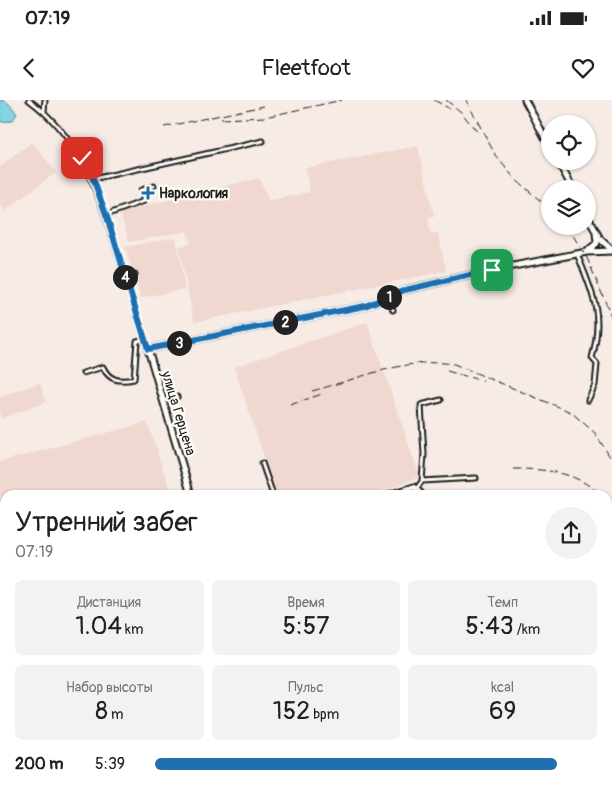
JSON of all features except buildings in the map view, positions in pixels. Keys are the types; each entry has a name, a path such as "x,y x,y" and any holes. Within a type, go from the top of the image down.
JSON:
{"street":[{"name":"улица Герцена","path":"29,100 35,102 75,148 93,179 106,214 145,339 190,490"},
{"path":"44,112 45,100"},
{"path":"525,100 541,129"},
{"path":"93,179 263,141"},
{"path":"106,214 144,201 141,190 154,186"},
{"path":"596,232 603,244 612,250"},
{"path":"587,252 596,246 595,235"},
{"path":"148,349 365,306 405,290 427,284 577,253 612,250"},
{"path":"577,253 596,302 599,323 592,358 596,364 595,385 588,400"},
{"path":"125,277 135,274"},
{"path":"389,297 393,310"},
{"path":"83,373 103,367 107,376 112,379 125,381 134,379 137,341 145,339"},
{"path":"163,401 176,397"},
{"path":"403,490 411,487 417,488 422,481 424,454 421,405 441,400"},
{"path":"262,463 271,490"},
{"path":"422,481 476,478"}],"shaded area":[{"path":"32,142 56,172 5,211 0,205 0,167"},
{"path":"418,146 434,216 428,217 430,233 438,233 446,271 194,322 179,247 191,243 187,231 129,242 120,212 259,178 269,201 310,192 305,168"},
{"path":"176,237 185,289 141,298 125,247"},
{"path":"367,322 419,475 417,478 383,490 275,490 234,367"},
{"path":"40,383 46,402 0,419 0,397"},
{"path":"147,422 158,449 158,455 170,490 0,490 0,462"}],"water":[{"path":"0,100 8,103 17,114 12,121 0,122"}],"railway":[{"path":"221,119 265,117 342,100"},
{"path":"434,100 450,109"},
{"path":"446,100 461,112 479,134"},
{"path":"466,100 496,156 515,179 541,201"},
{"path":"164,127 264,106"},
{"path":"573,235 587,258 612,318"},
{"path":"312,391 400,366 436,363 454,364 571,412 595,433 612,460"},
{"path":"447,371 483,381"},
{"path":"290,405 322,394"},
{"path":"513,469 560,473 581,481 595,490"}],"place":[{"name":"Наркология","path":"148,193"}],"route":[{"path":"82,158 94,181 108,220 148,349 365,306 405,290 492,270"}]}
